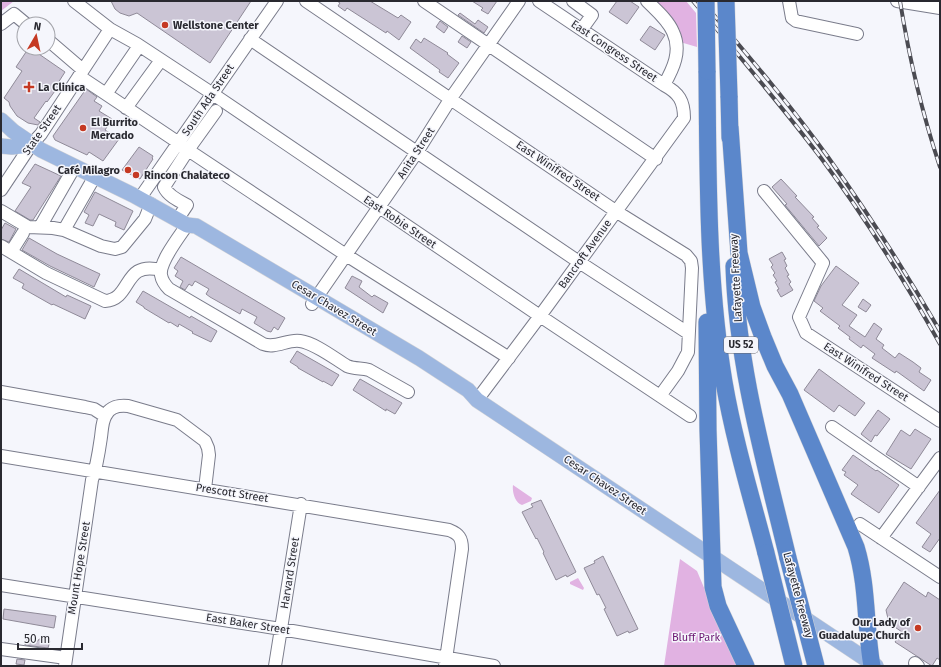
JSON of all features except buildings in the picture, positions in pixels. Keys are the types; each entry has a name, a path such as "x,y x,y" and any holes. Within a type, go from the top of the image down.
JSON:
{"highway":[{"name":"Lafayette Freeway","path":"706,1 709,220 717,325 724,381 738,448 794,666"},
{"name":"Lafayette Freeway","path":"726,1 734,279 740,339 753,413 816,666"},
{"path":"730,128 739,253 752,307 775,366 790,394 862,565 873,665"},
{"path":"709,220 707,275 708,430 713,587 718,606 746,666"}],"main road":[{"name":"Cesar Chavez Street","path":"1,120 31,145 145,201 182,223 196,226 314,300 420,358 468,390 477,400 873,665"},
{"path":"1,146 12,147 31,145"}],"street":[{"name":"East Robie Street","path":"74,1 110,29 161,60 212,94 379,208 690,416"},
{"name":"South Ada Street","path":"64,230 101,246 115,249 122,247 145,219 145,201 153,180 183,147 212,94 277,1"},
{"name":"East Winifred Street","path":"306,1 617,212 686,255 691,261 692,268 688,352 678,371 660,396"},
{"path":"424,1 656,159"},
{"name":"Anita Street","path":"314,300 379,208 451,98 519,1"},
{"name":"East Congress Street","path":"539,1 673,90 684,105"},
{"path":"573,1 592,15 582,29"},
{"path":"647,1 666,21 676,40 677,53 675,64 664,85"},
{"path":"789,1 792,18 796,21 856,34"},
{"path":"897,1 925,3 940,8"},
{"path":"1,24 14,14 16,16"},
{"name":"State Street","path":"1,190 31,145 41,134 110,29"},
{"path":"250,39 579,262 688,333"},
{"path":"106,94 139,46"},
{"path":"56,48 81,73 106,94 126,108 346,255 509,358"},
{"path":"126,108 161,60"},
{"name":"Bancroft Avenue","path":"477,400 656,159 684,118 684,105"},
{"path":"164,187 183,147 216,111"},
{"path":"40,227 75,166"},
{"path":"1,210 28,227 64,230 95,176"},
{"path":"153,180 164,187 174,198 187,205 182,223 161,270 161,276 169,289 263,344 275,346 294,341 306,342 347,366 369,370 408,392"},
{"name":"East Winifred Street","path":"764,191 823,263 798,317 806,333 940,421"},
{"path":"22,233 6,249 46,273 105,301 112,301 119,297 131,277 137,271 146,268 161,270"},
{"path":"1,392 89,408 100,412 105,416 109,410 121,405 177,420 200,436 208,448 209,455 205,489"},
{"name":"Mount Hope Street","path":"66,662 74,596 92,480 105,416"},
{"path":"832,427 919,487"},
{"name":"Prescott Street","path":"1,456 301,504 449,530 456,533 460,537 462,549 445,662"},
{"path":"881,538 940,458"},
{"name":"Harvard Street","path":"275,666 301,504"},
{"path":"860,524 940,577"},
{"name":"East Baker Street","path":"1,585 281,629 445,662 494,666"},
{"path":"1,649 66,662"}],"green space":[{"path":"1,1 14,1 1,11"},
{"path":"654,1 686,1 696,13 697,47 680,42"},
{"path":"513,485 532,498 531,501 522,505 520,504 514,497"},
{"name":"Bluff Park","path":"680,559 697,571 737,666 664,666"},
{"path":"578,578 584,588 583,590 570,584 570,582"}],"railway":[{"path":"693,1 774,98 837,180 884,249 940,344"},
{"path":"702,1 782,97 828,157 886,242 940,331"},
{"path":"900,1 917,85 927,126 940,167"}],"place":[{"name":"Wellstone Center","path":"165,25"},
{"name":"La Clinica","path":"29,87"},
{"name":"El Burrito Mercado","path":"83,128"},
{"name":"Café Milagro","path":"128,170"},
{"name":"Rincon Chalateco","path":"136,175"},
{"name":"Our Lady of Guadalupe Church","path":"918,628"}]}
